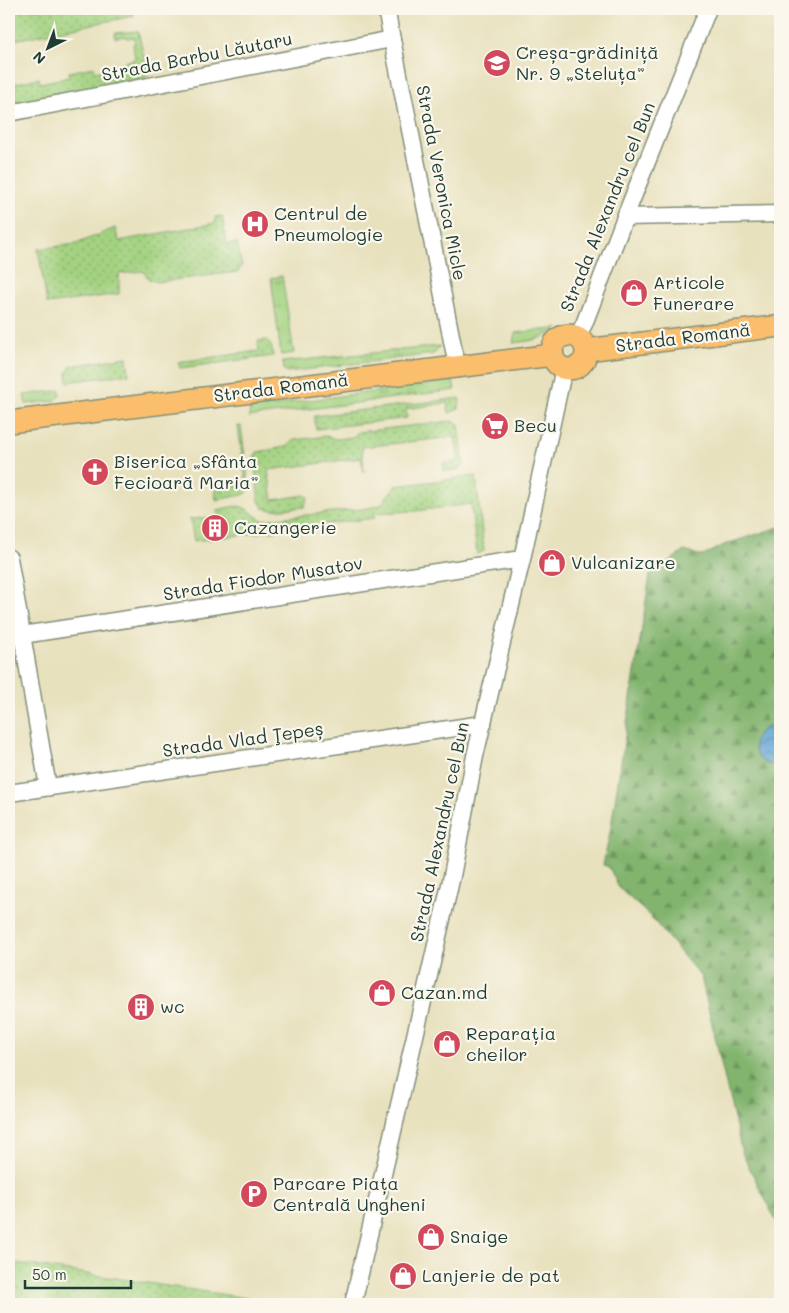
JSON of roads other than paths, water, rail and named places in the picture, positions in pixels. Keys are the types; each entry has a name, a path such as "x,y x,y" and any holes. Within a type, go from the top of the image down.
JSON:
{"main road":[{"name":"Strada Romană","path":"582,343 780,326"},
{"path":"565,335 582,343 586,355 580,365 575,368 558,361 553,349 559,338 565,335"},
{"name":"Strada Romană","path":"9,422 457,366 558,361"}],"street":[{"name":"Strada Veronica Micle","path":"386,9 457,366"},
{"name":"Strada Alexandru cel Bun","path":"582,343 584,324 708,9"},
{"name":"Strada Barbu Lăutaru","path":"9,113 392,39"},
{"path":"625,217 780,214"},
{"name":"Strada Alexandru cel Bun","path":"353,1304 452,876 475,756 522,559 558,361"},
{"path":"9,558 16,636 48,787"},
{"name":"Strada Fiodor Musatov","path":"16,636 522,559"},
{"name":"Strada Vlad Ţepeș","path":"9,794 483,724"}],"water":[{"path":"770,726 780,728 780,763 764,762 756,752 756,737 761,731"}],"place":[{"name":"Creșa-grădiniță Nr. 9 „Steluța”","path":"497,63"},
{"name":"Centrul de Pneumologie","path":"255,224"},
{"name":"Articole Funerare","path":"634,293"},
{"name":"Becu","path":"495,426"},
{"name":"Biserica „Sfânta Fecioară Maria”","path":"95,472"},
{"name":"Cazangerie","path":"215,528"},
{"name":"Vulcanizare","path":"552,563"},
{"name":"Cazan.md","path":"382,993"},
{"name":"wc","path":"141,1007"},
{"name":"Reparația cheilor","path":"447,1044"},
{"name":"Parcare Piața Centrală Ungheni","path":"254,1194"},
{"name":"Snaige","path":"431,1237"},
{"name":"Lanjerie de pat","path":"403,1276"}]}
